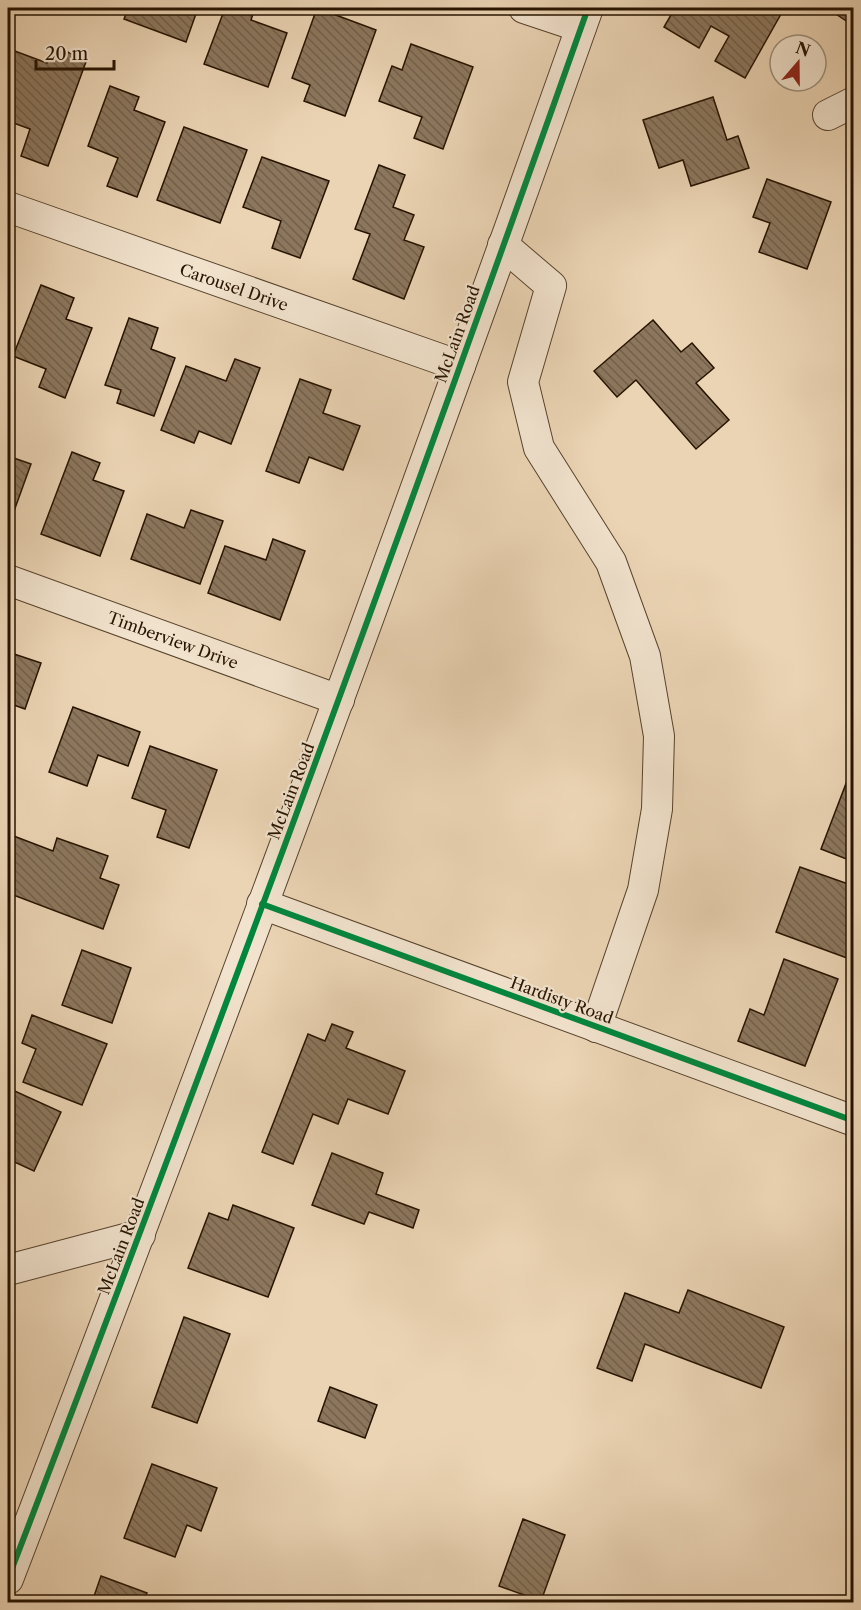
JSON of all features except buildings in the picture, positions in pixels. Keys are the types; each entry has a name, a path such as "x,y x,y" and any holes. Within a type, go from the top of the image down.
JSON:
{"street":[{"path":"524,8 584,17"},
{"name":"McLain Road","path":"8,1579 140,1235 339,700 584,17"},
{"name":"Carousel Drive","path":"8,207 460,366"},
{"path":"503,245 551,286 523,382 539,447 611,562 645,656 659,736 657,809 642,890 596,1027"},
{"name":"Timberview Drive","path":"8,580 339,700"},
{"name":"Hardisty Road","path":"262,904 596,1027 852,1115"},
{"path":"8,1270 140,1235"}],"cycle path":[{"path":"8,1579 303,795 588,8"},
{"path":"262,904 854,1121"}]}
